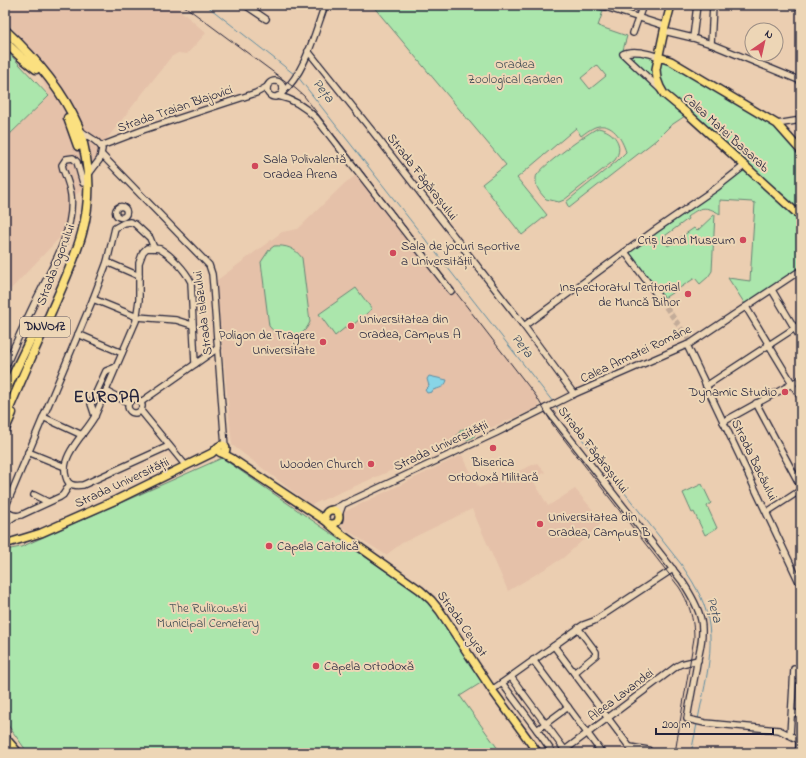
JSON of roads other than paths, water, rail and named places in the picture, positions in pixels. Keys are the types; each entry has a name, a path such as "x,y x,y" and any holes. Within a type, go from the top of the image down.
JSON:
{"highway":[{"path":"5,22 40,60 47,75"},
{"name":"DNVO1Z","path":"5,30 47,75"},
{"name":"DNVO1Z","path":"5,35 36,69"},
{"path":"5,42 36,69"},
{"name":"Strada Ogorului","path":"5,418 78,234 83,198 81,161 73,130 62,106 36,69"},
{"name":"Strada Ogorului","path":"5,405 71,267 82,235 88,202 86,154 78,126 47,75"},
{"path":"5,392 30,340 43,325"},
{"path":"5,429 43,336 43,325"},
{"path":"5,738 18,753"},
{"path":"5,746 11,753"}],"main road":[{"name":"Calea Matei Basarab","path":"671,5 664,28 656,69 657,79 664,94 801,217"},
{"path":"659,57 671,61 777,124 801,152"},
{"path":"221,449 231,458 328,523 334,524 339,517"},
{"name":"Strada Universității","path":"5,545 42,533 116,500 221,449"},
{"name":"Strada Universității","path":"309,511 329,511"},
{"path":"328,523 325,517 329,511 336,511 339,517 341,534"},
{"name":"Strada Ceyrat","path":"328,523 341,534 420,590 431,600 492,690 538,753"}],"street":[{"path":"245,5 266,19"},
{"path":"256,93 270,96 281,91 293,81 302,68 325,5"},
{"path":"599,5 711,44 801,81"},
{"path":"633,33 643,5"},
{"path":"693,38 697,5"},
{"path":"711,44 713,5"},
{"path":"796,5 801,7"},
{"name":"Strada Făgărașului","path":"308,51 524,326 574,394"},
{"path":"659,57 651,54 628,52 623,54 664,94"},
{"name":"Strada Traian Blajovici","path":"101,146 139,131 256,93 267,87 272,82 276,82 281,91"},
{"path":"267,87 267,92 270,96"},
{"path":"281,91 316,118 451,291"},
{"path":"777,124 801,120"},
{"path":"78,126 85,135 98,142 101,146 102,155 88,175"},
{"name":"Strada Islazului","path":"102,155 209,265 212,274 218,348 221,449"},
{"path":"5,368 23,326 54,266 67,230 72,196 62,165 66,159 69,158 76,160 83,183"},
{"path":"524,326 716,188 744,166"},
{"path":"15,516 10,514 5,508 93,299 107,262 115,228 123,220 135,224 150,238 154,248"},
{"path":"169,446 83,485 76,486 70,484 66,480 65,467 72,449 95,416 137,317 140,300 139,263 143,252 147,248 159,249 179,265 187,274 191,282 195,364"},
{"path":"625,252 662,300"},
{"path":"107,262 139,276"},
{"name":"Calea Armatei Române","path":"547,407 687,344 800,273"},
{"path":"772,290 801,339"},
{"path":"93,299 137,317 176,320 192,325"},
{"path":"746,307 801,398"},
{"path":"706,386 801,324"},
{"path":"78,334 122,353"},
{"name":"Strada Bacăului","path":"687,344 801,586"},
{"path":"141,402 218,348"},
{"path":"95,416 91,404 106,371 116,367"},
{"path":"723,422 801,379"},
{"path":"106,391 128,403"},
{"path":"128,403 133,399 141,402 143,406 141,411"},
{"path":"128,403 130,411 135,413 141,411"},
{"path":"756,403 801,489 767,512"},
{"name":"Strada Făgărașului","path":"547,407 688,590 701,620 702,629 688,719 779,730 790,735"},
{"name":"Strada Universității","path":"329,511 496,433 547,407"},
{"path":"141,411 186,466"},
{"path":"43,416 82,434"},
{"path":"28,452 65,467"},
{"path":"5,521 8,521 15,516 63,495 70,484"},
{"path":"34,495 48,502"},
{"path":"339,517 343,504"},
{"path":"492,690 578,628 594,621 673,569"},
{"path":"574,673 596,655 596,652 578,628"},
{"path":"554,646 634,753"},
{"path":"534,660 602,753"},
{"name":"Aleea Lavandei","path":"564,752 677,666 698,660"},
{"path":"794,669 790,735 800,740 799,752"},
{"path":"511,677 564,752"},
{"path":"502,683 553,753"},
{"path":"537,730 568,707"},
{"path":"792,713 801,714"},
{"path":"630,747 648,750 647,753"}],"water":[{"path":"429,376 447,380 446,383 440,388 427,393 425,390 429,386 427,379"}],"waterway":[{"name":"Peța","path":"206,5 294,74"},
{"name":"Peța","path":"298,77 553,402"},
{"name":"Peța","path":"556,406 681,564 704,604 708,620 710,652 698,719"},
{"name":"Peța","path":"691,753 697,724"}],"tunnel":[{"path":"661,300 691,343"}],"tram line":[{"path":"183,5 304,96 536,396 553,425 679,587 686,599 690,611 694,638 675,753"}],"place":[{"name":"Sala Polivalentă Oradea Arena","path":"255,166"},
{"name":"Criș Land Museum","path":"743,240"},
{"name":"Sala de jocuri sportive a Universității","path":"393,253"},
{"name":"Inspectoratul Teritorial de Muncă Bihor","path":"688,294"},
{"name":"Universitatea din Oradea, Campus A","path":"351,326"},
{"name":"Poligon de Tragere Universitate","path":"323,342"},
{"name":"Dynamic Studio","path":"785,392"},
{"name":"Biserica Ortodoxă Militară","path":"493,448"},
{"name":"Wooden Church","path":"371,464"},
{"name":"Universitatea din Oradea, Campus B","path":"540,524"},
{"name":"Capela Catolică","path":"269,546"},
{"name":"Capela Ortodoxă","path":"316,666"}],"district":[{"name":"EUROPA","path":"107,397"}],"park label":[{"name":"Oradea Zoological Garden","path":"515,72"},
{"name":"The Rulikowski Municipal Cemetery","path":"208,616"}]}
